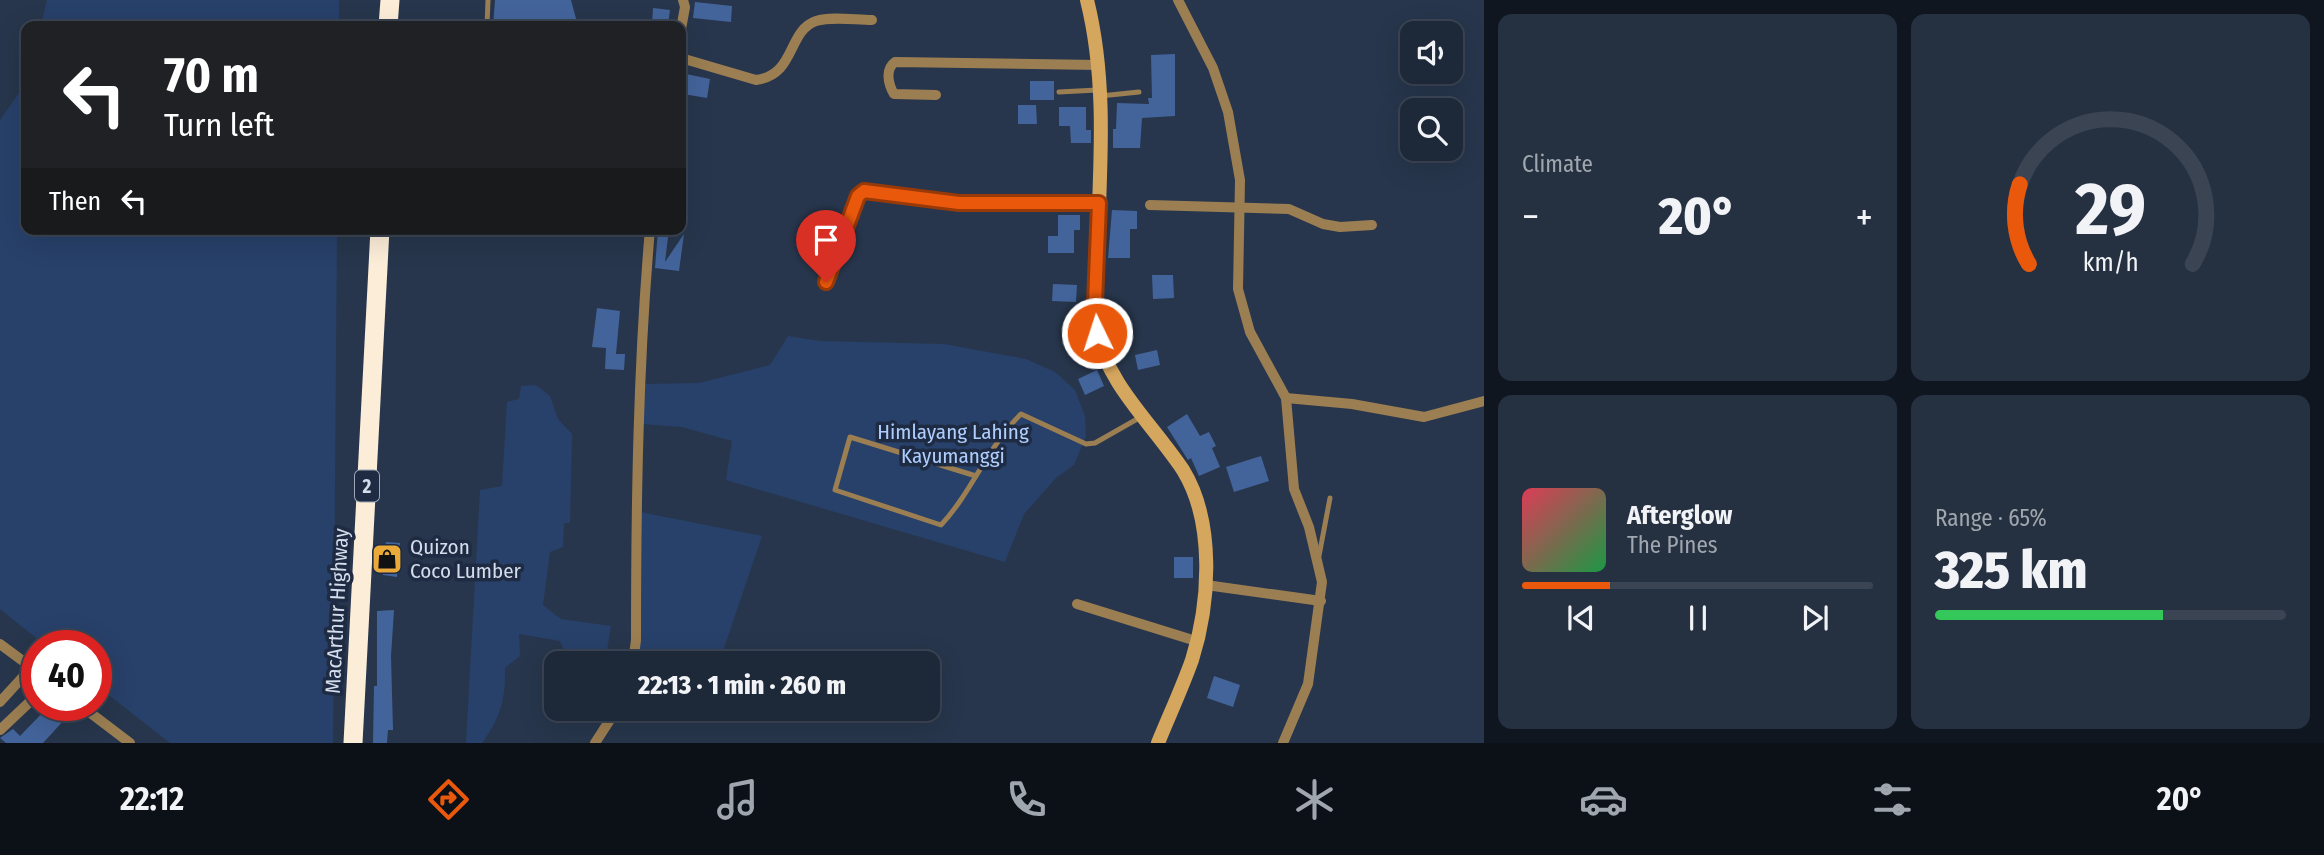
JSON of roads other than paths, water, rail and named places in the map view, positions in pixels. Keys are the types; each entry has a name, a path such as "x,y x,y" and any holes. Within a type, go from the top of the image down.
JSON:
{"highway":[{"path":"388,21 390,0"},
{"name":"MacArthur Highway","path":"353,743 380,235"}],"street":[{"path":"682,21 685,7 683,0"},
{"path":"1087,0 1097,39 1100,93 1095,303 1097,333 1111,369 1183,470 1195,498 1206,546 1206,585 1192,659 1158,743"},
{"path":"1178,0 1213,68 1228,112 1240,180 1238,289 1250,331 1286,398 1294,489 1319,559 1321,601 1308,684 1283,743"},
{"path":"686,59 756,80 767,79 780,71 810,24 819,20 872,20"},
{"path":"936,95 894,94 888,71 890,65 895,62 1098,65"},
{"path":"826,282 858,196 864,191 959,203 1099,203"},
{"path":"1150,205 1289,209 1323,224 1340,227 1372,225"},
{"path":"635,651 640,351 650,235"},
{"path":"1286,398 1352,404 1424,417 1484,401"},
{"path":"1206,585 1321,601"},
{"path":"1077,604 1196,641"},
{"path":"0,644 21,660"},
{"path":"0,702 21,682"},
{"path":"0,730 21,710"},
{"path":"101,721 130,743"},
{"path":"595,743 609,721"}],"lane":[{"path":"487,21 488,0"},
{"path":"1059,92 1139,92"},
{"path":"976,476 850,437 835,490 941,525 953,512 1008,427 1021,414 1086,444 1095,443 1142,416"},
{"path":"1319,559 1330,498"}],"place":[{"name":"Quizon Coco Lumber","path":"387,559"}],"park label":[{"name":"Himlayang Lahing Kayumanggi","path":"953,444"}]}
